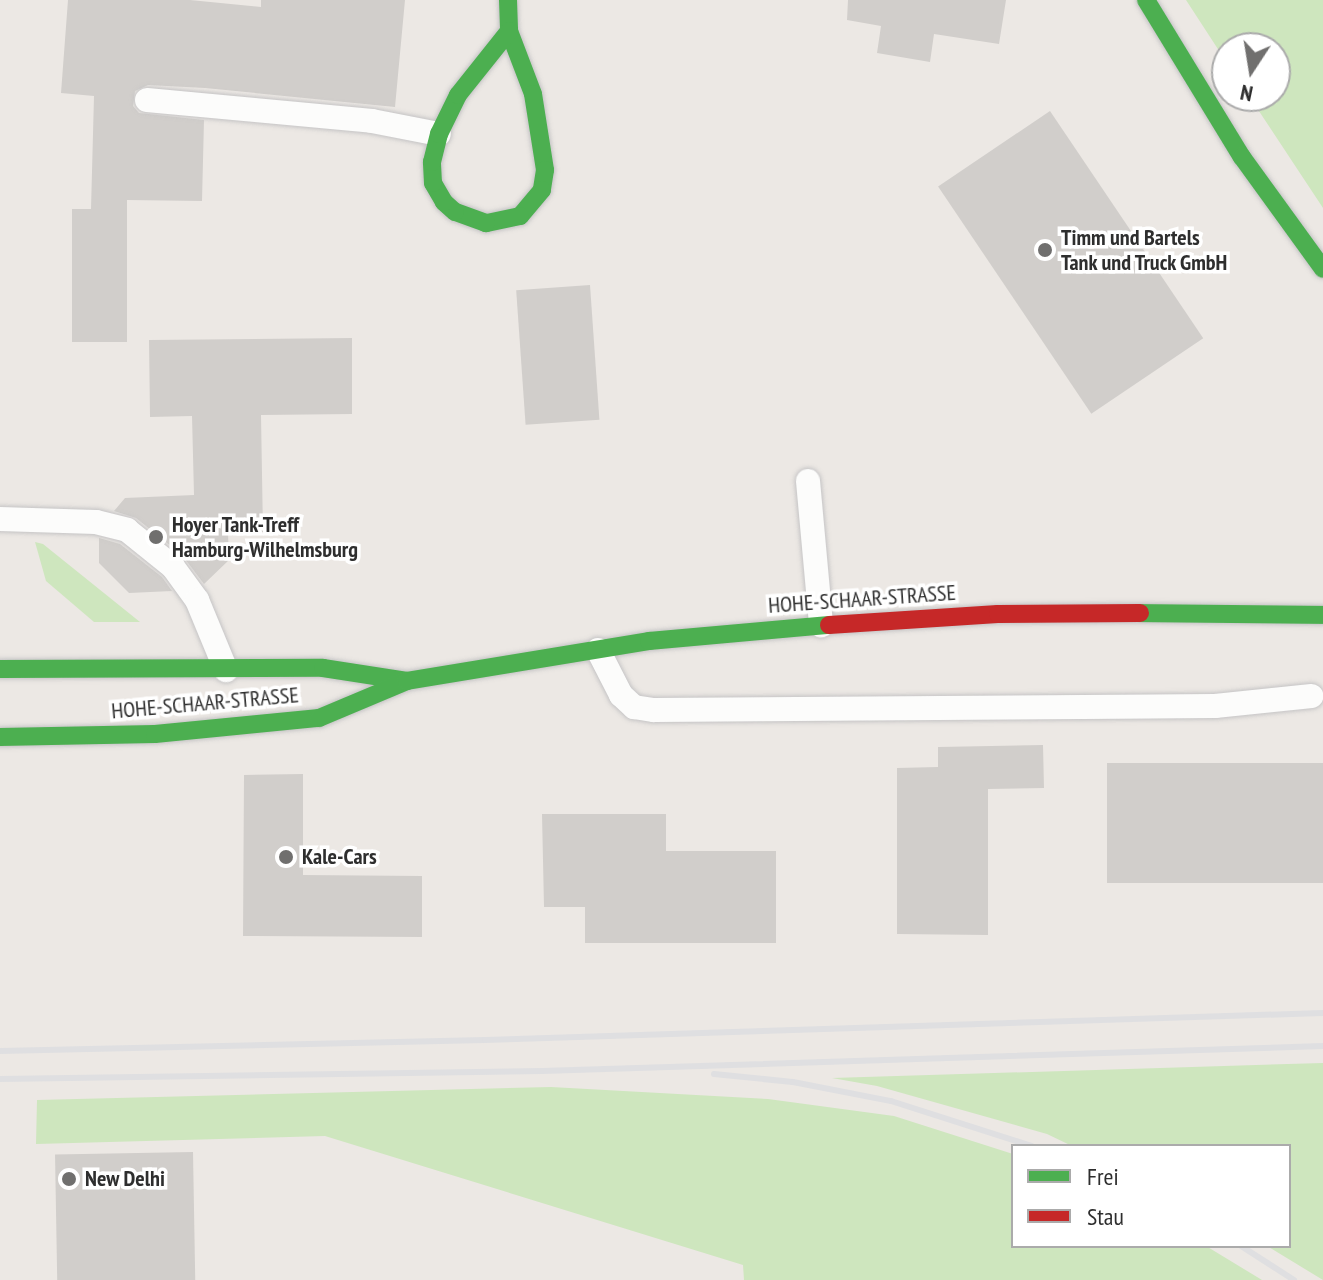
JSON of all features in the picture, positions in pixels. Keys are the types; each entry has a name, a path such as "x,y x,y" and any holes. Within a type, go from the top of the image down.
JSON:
{"main road":[{"path":"508,0 509,31 533,94 545,170 542,190 536,202 520,216 504,222 486,223 455,212 444,202 433,183 432,162 439,134 458,95 509,31"},
{"path":"1146,0 1242,157 1323,269"},
{"name":"HOHE-SCHAAR-STRASSE","path":"0,737 155,734 319,718 407,681 598,650 821,625 998,614 1213,612 1323,615"},
{"name":"HOHE-SCHAAR-STRASSE","path":"0,669 323,668 407,681"}],"lane":[{"path":"147,100 372,121 439,134"},
{"path":"808,481 821,625"},
{"path":"0,519 96,522 127,530 173,567 197,600 226,670"},
{"path":"598,650 621,695 634,707 654,710 1215,706 1311,696"}],"green space":[{"path":"1186,0 1323,0 1323,208 1260,112 1291,112 1291,32 1211,32 1211,38"},
{"path":"35,542 43,544 140,622 94,622 46,581"},
{"path":"1323,1063 1323,1280 1270,1248 1291,1248 1291,1144 1068,1144 1047,1134 877,1086 832,1078"},
{"path":"551,1087 768,1099 894,1116 1011,1153 1011,1248 1209,1248 1262,1280 744,1280 743,1265 325,1136 36,1144 37,1100"}],"building":[{"path":"68,0 190,0 261,7 261,0 405,0 395,107 205,88 148,85 135,91 133,106 139,113 204,120 202,201 127,200 127,342 72,342 72,209 91,209 94,96 61,93"},
{"path":"848,0 1006,0 999,44 934,34 930,62 877,53 881,26 847,20"},
{"path":"1050,111 1203,338 1091,414 938,186"},
{"path":"590,285 599,420 526,425 516,290"},
{"path":"352,338 352,414 261,415 263,532 228,533 229,560 204,584 182,555 136,518 114,511 125,498 194,495 192,416 150,417 149,340"},
{"path":"99,538 120,544 162,577 172,591 129,593 99,563"},
{"path":"1043,745 1044,788 988,789 988,935 897,934 897,768 938,767 938,747"},
{"path":"1107,763 1323,763 1323,883 1107,883"},
{"path":"303,774 303,875 422,876 422,937 243,936 244,775"},
{"path":"542,814 666,814 666,851 776,851 776,943 585,943 585,907 544,907"},
{"path":"193,1152 195,1280 57,1280 55,1154"}],"railway":[{"path":"0,1051 485,1040 1323,1013"},
{"path":"0,1079 542,1071 1323,1046"},
{"path":"714,1074 793,1082 891,1101 1026,1144"},
{"path":"1244,1248 1294,1280"}],"traffic: fast":[{"path":"508,0 509,31 533,94 545,170 542,190 520,216 486,223 455,212 444,202 433,183 432,162 439,134 458,95 509,31"},
{"path":"1146,0 1242,157 1323,269"},
{"path":"1140,613 1323,615"},
{"path":"0,737 155,734 319,718 407,681 649,641 829,625"},
{"path":"0,669 323,668 407,681"}],"traffic: jam":[{"path":"829,625 998,614 1140,613"}],"place":[{"name":"Timm und Bartels Tank und Truck GmbH","path":"1045,250"},
{"name":"Hoyer Tank-Treff Hamburg-Wilhelmsburg","path":"156,537"},
{"name":"Kale-Cars","path":"286,857"},
{"name":"New Delhi","path":"69,1179"}]}
